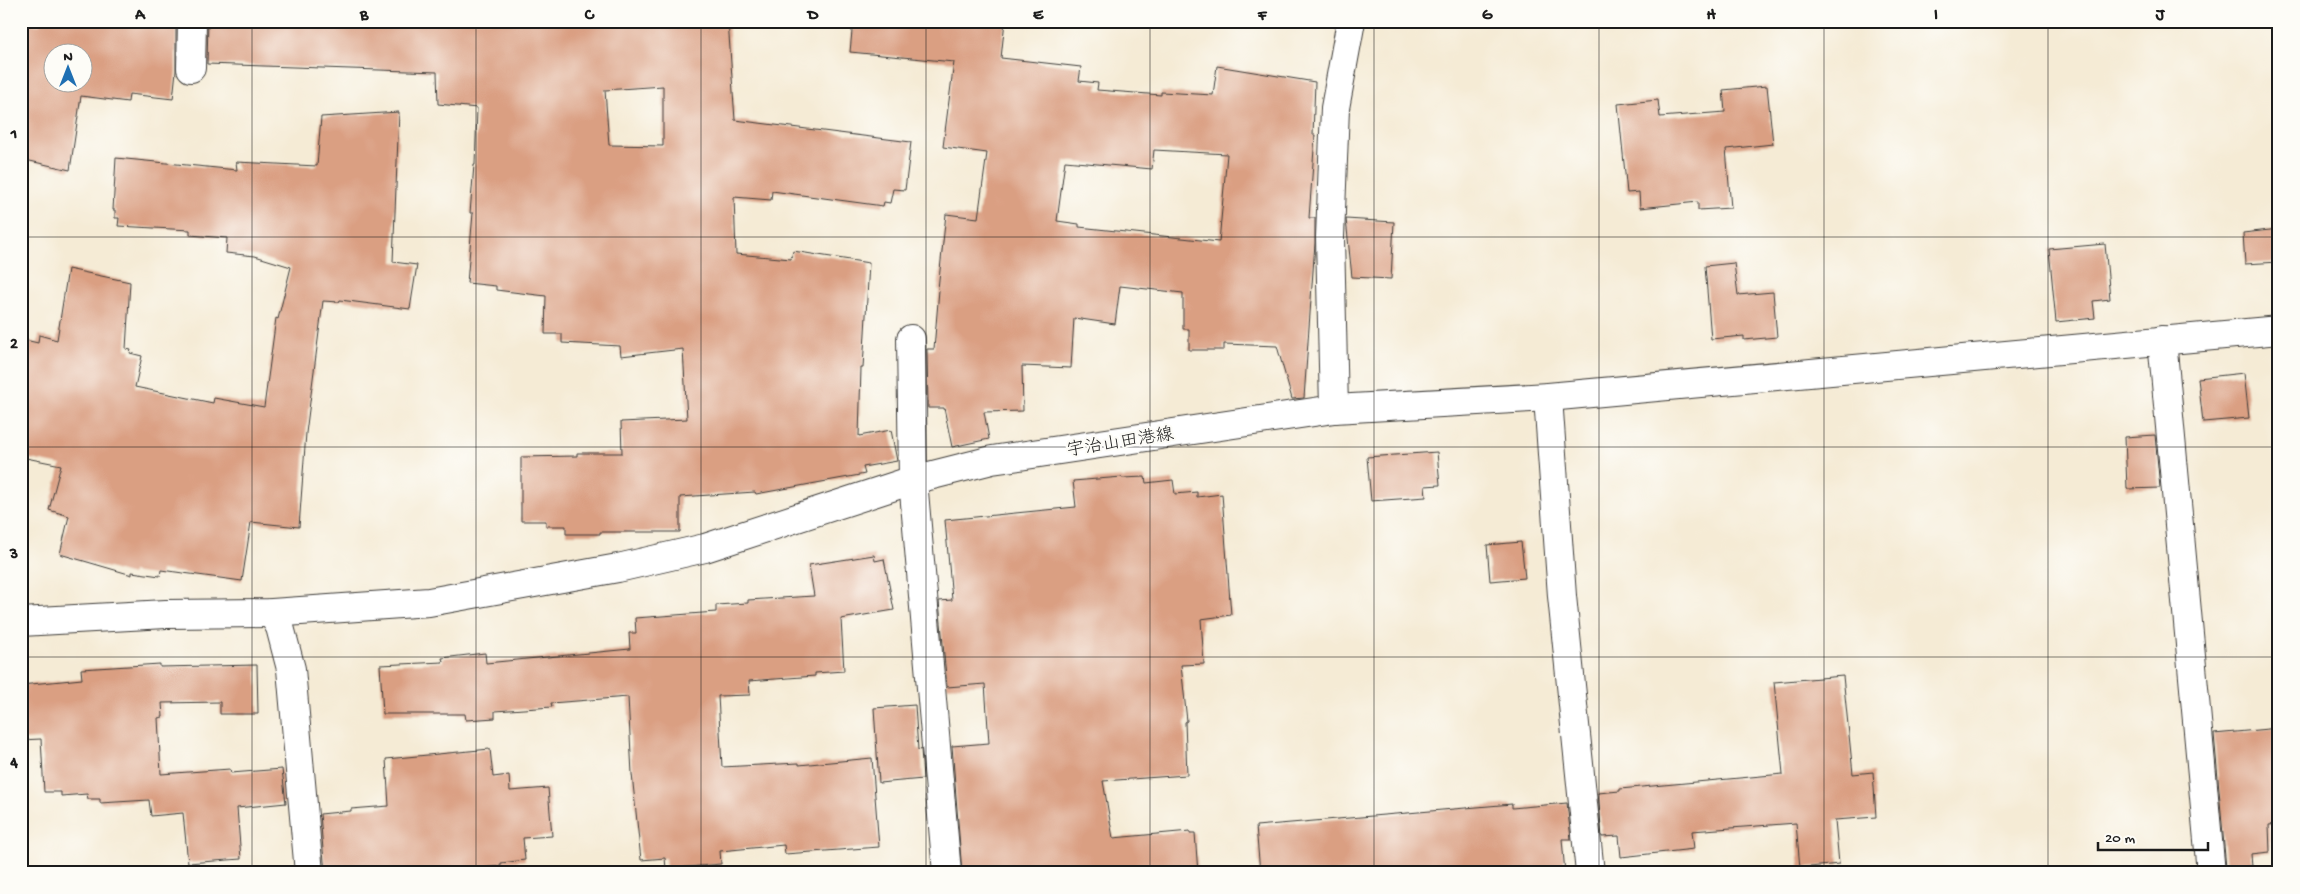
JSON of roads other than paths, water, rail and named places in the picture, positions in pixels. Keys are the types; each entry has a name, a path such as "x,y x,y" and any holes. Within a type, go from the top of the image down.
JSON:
{"street":[{"path":"191,68 192,21"},
{"path":"1334,409 1330,237 1335,108 1351,21"},
{"name":"宇治山田港線","path":"21,622 166,614 272,613 429,602 618,568 705,548 913,480 992,460 1334,409 1548,397 2279,330"},
{"path":"911,339 913,480 947,873"},
{"path":"2162,340 2211,873"},
{"path":"1548,397 1562,596 1590,873"},
{"path":"272,613 280,627 291,669 309,873"}]}
